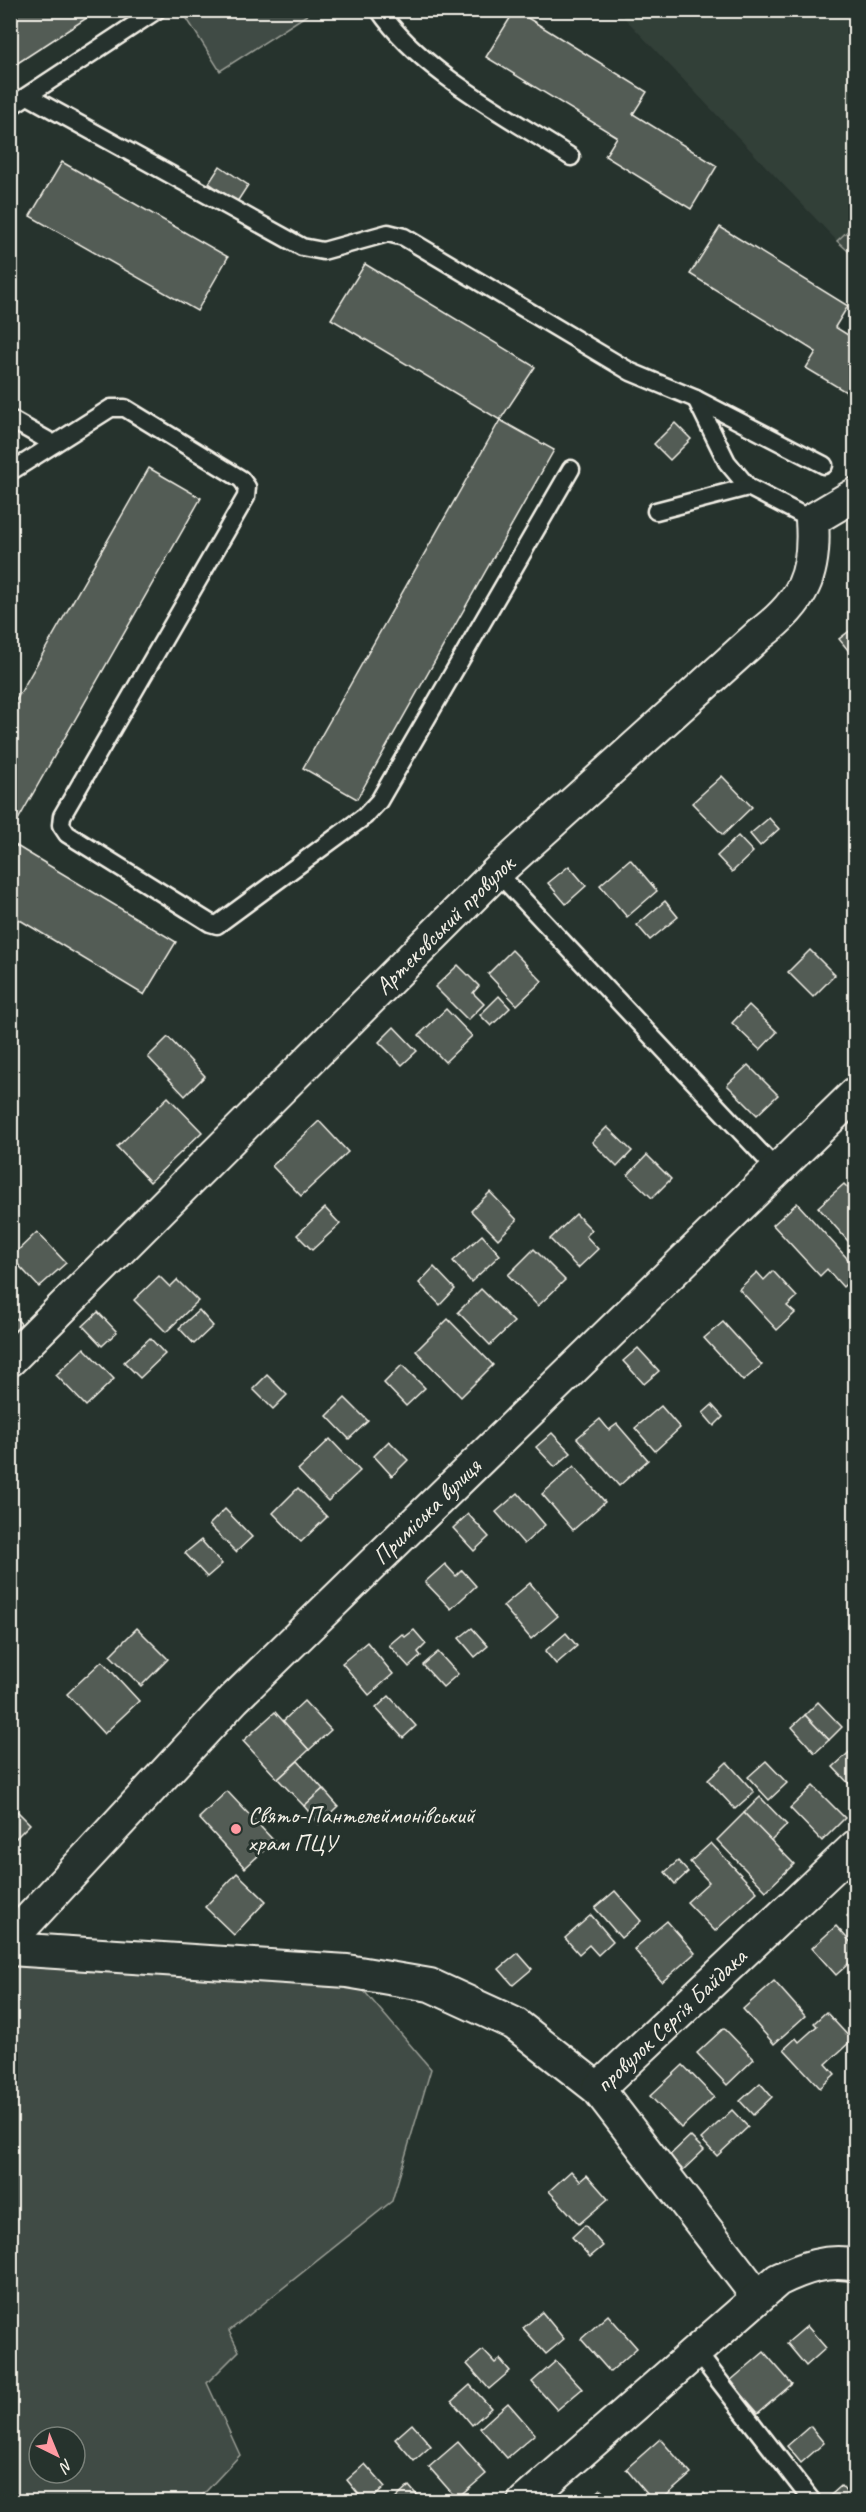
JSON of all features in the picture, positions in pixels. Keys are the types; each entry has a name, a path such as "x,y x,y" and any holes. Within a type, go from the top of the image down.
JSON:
{"street":[{"path":"812,520 855,494"},
{"name":"Артековський провулок","path":"10,1360 497,872 759,635 784,617 805,585 814,549 812,520"},
{"name":"Приміська вулиця","path":"10,1941 234,1699 855,1093"},
{"name":"провулок Сергія Байдака","path":"758,2297 598,2089 855,1846"},
{"path":"10,1949 347,1971 430,1985 514,2024 598,2089"},
{"path":"524,2502 778,2280 805,2267 830,2263 855,2265"}],"lane":[{"path":"10,107 157,10"},
{"path":"379,10 394,33 423,60 571,158"},
{"path":"28,96 302,247 323,251 388,234 404,237 631,372 696,399 824,465"},
{"path":"696,399 727,462 748,487 812,520"},
{"path":"10,472 118,406 125,408 241,479 247,487 246,497 63,816 61,825 67,834 210,923 217,925 365,816 379,801 571,469"},
{"path":"10,419 54,444"},
{"path":"656,511 748,487"},
{"path":"497,872 776,1169"},
{"path":"696,2351 812,2501"}],"shaded area":[{"path":"190,10 313,11 220,71 184,14"},
{"path":"618,11 855,11 855,224 837,241"},
{"path":"855,224 855,257 837,241"},
{"path":"10,1949 347,1971 431,2069 392,2201 229,2331 239,2351 207,2383 240,2455 197,2501 11,2501"}],"building":[{"path":"10,10 99,10 10,68"},
{"path":"515,10 647,92 633,114 717,166 691,209 605,156 617,137 486,57"},
{"path":"62,162 228,257 197,311 30,216"},
{"path":"220,166 248,185 237,202 209,183"},
{"path":"720,227 848,306 835,327 856,340 856,398 806,368 816,352 690,274"},
{"path":"365,264 535,367 500,420 331,319"},
{"path":"500,420 554,450 357,799 303,768"},
{"path":"675,423 691,439 670,460 654,444"},
{"path":"149,468 201,498 10,834 10,711"},
{"path":"856,626 856,660 839,639"},
{"path":"722,776 752,807 723,835 692,803"},
{"path":"769,818 779,829 760,846 750,834"},
{"path":"738,836 753,852 732,872 717,856"},
{"path":"10,842 176,942 144,995 10,914"},
{"path":"630,859 657,891 627,917 600,885"},
{"path":"569,866 586,886 566,904 548,883"},
{"path":"665,901 678,917 650,940 637,925"},
{"path":"512,950 542,981 517,1005 488,974"},
{"path":"810,950 835,975 813,997 788,972"},
{"path":"458,965 479,986 473,993 484,1004 468,1020 435,987"},
{"path":"499,996 510,1008 491,1026 480,1015"},
{"path":"749,1005 777,1032 760,1050 732,1023"},
{"path":"446,1009 472,1036 445,1062 419,1035"},
{"path":"394,1027 417,1051 402,1065 379,1042"},
{"path":"168,1037 205,1076 185,1096 148,1057"},
{"path":"748,1065 778,1095 757,1115 727,1085"},
{"path":"168,1097 202,1132 150,1182 117,1147"},
{"path":"319,1121 348,1152 301,1196 272,1166"},
{"path":"607,1127 632,1151 617,1167 592,1142"},
{"path":"647,1155 671,1179 652,1198 628,1175"},
{"path":"844,1184 856,1196 856,1235 848,1241 818,1207"},
{"path":"490,1192 517,1220 498,1239 471,1211"},
{"path":"797,1203 856,1268 856,1275 843,1287 827,1269 820,1276 773,1225"},
{"path":"325,1208 340,1224 312,1250 297,1235"},
{"path":"576,1214 592,1230 586,1236 598,1249 578,1268 550,1239"},
{"path":"37,1232 66,1263 39,1287 11,1257"},
{"path":"482,1235 500,1255 471,1282 453,1261"},
{"path":"534,1249 565,1280 538,1306 508,1275"},
{"path":"434,1267 455,1289 440,1305 419,1283"},
{"path":"773,1271 797,1297 787,1306 795,1313 777,1330 739,1289 757,1272 764,1280"},
{"path":"159,1276 170,1287 177,1280 198,1301 166,1332 134,1300"},
{"path":"481,1289 514,1322 490,1345 458,1312"},
{"path":"199,1310 213,1326 194,1344 179,1328"},
{"path":"10,1312 25,1328 10,1342"},
{"path":"98,1312 117,1332 102,1346 83,1326"},
{"path":"448,1319 493,1365 461,1397 416,1351"},
{"path":"723,1322 762,1365 743,1381 704,1338"},
{"path":"150,1338 165,1354 140,1378 124,1362"},
{"path":"84,1348 114,1379 86,1406 56,1375"},
{"path":"638,1348 659,1371 644,1384 623,1361"},
{"path":"402,1365 425,1388 406,1406 384,1383"},
{"path":"267,1375 287,1395 273,1409 253,1389"},
{"path":"345,1398 368,1421 349,1439 327,1416"},
{"path":"712,1405 723,1417 714,1426 703,1413"},
{"path":"661,1406 680,1428 655,1451 635,1428"},
{"path":"600,1419 609,1430 617,1424 648,1460 619,1486 577,1438"},
{"path":"552,1433 571,1453 555,1467 536,1447"},
{"path":"330,1439 360,1471 328,1501 298,1470"},
{"path":"389,1441 408,1460 392,1476 374,1456"},
{"path":"574,1466 605,1502 573,1530 542,1494"},
{"path":"298,1488 327,1517 301,1542 273,1513"},
{"path":"518,1493 545,1525 524,1544 496,1512"},
{"path":"225,1509 252,1537 236,1552 209,1525"},
{"path":"468,1514 489,1537 474,1551 453,1528"},
{"path":"201,1540 222,1564 207,1577 185,1553"},
{"path":"445,1564 456,1576 462,1570 476,1586 451,1609 425,1582"},
{"path":"530,1583 558,1616 531,1639 503,1606"},
{"path":"137,1628 168,1659 141,1686 110,1655"},
{"path":"472,1628 488,1646 475,1657 459,1638"},
{"path":"414,1630 426,1644 418,1652 421,1656 409,1667 389,1645 402,1634 405,1637"},
{"path":"566,1633 577,1646 556,1664 545,1651"},
{"path":"367,1642 393,1674 369,1695 342,1663"},
{"path":"438,1652 458,1674 443,1687 423,1665"},
{"path":"102,1661 139,1701 104,1734 67,1694"},
{"path":"389,1696 416,1726 403,1738 376,1708"},
{"path":"304,1701 331,1730 309,1750 283,1721"},
{"path":"818,1702 842,1727 829,1740 805,1715"},
{"path":"275,1712 309,1750 278,1779 243,1741"},
{"path":"805,1715 829,1740 815,1753 792,1727"},
{"path":"856,1746 856,1791 833,1767"},
{"path":"298,1761 323,1789 304,1806 278,1779"},
{"path":"766,1761 787,1783 769,1800 748,1777"},
{"path":"727,1762 754,1792 735,1809 708,1780"},
{"path":"813,1786 845,1818 822,1841 790,1808"},
{"path":"323,1789 338,1806 319,1824 304,1806"},
{"name":"Свято-Пантелеймонівський храм ПЦУ","path":"227,1791 274,1841 245,1868 199,1818"},
{"path":"760,1797 787,1825 771,1841 744,1813"},
{"path":"11,1805 30,1824 15,1839 10,1834"},
{"path":"744,1813 794,1864 766,1891 717,1840"},
{"path":"711,1843 757,1892 715,1931 687,1902 709,1882 690,1862"},
{"path":"678,1861 688,1872 675,1884 665,1872"},
{"path":"237,1873 266,1901 234,1935 205,1907"},
{"path":"615,1891 641,1921 621,1938 595,1908"},
{"path":"856,1908 856,1924 847,1916"},
{"path":"591,1915 613,1941 598,1955 589,1945 579,1954 565,1938"},
{"path":"667,1921 695,1953 662,1982 634,1949"},
{"path":"836,1926 856,1948 856,1957 836,1975 812,1948"},
{"path":"518,1953 532,1969 513,1985 499,1969"},
{"path":"774,1981 805,2016 774,2044 743,2009"},
{"path":"826,2012 852,2040 826,2064 835,2074 820,2088 784,2049 796,2038 799,2042 817,2026 814,2023"},
{"path":"724,2028 754,2059 727,2085 697,2053"},
{"path":"683,2065 714,2097 681,2128 650,2096"},
{"path":"760,2083 772,2097 753,2115 740,2101"},
{"path":"732,2110 748,2127 717,2156 701,2139"},
{"path":"690,2136 704,2150 683,2170 669,2156"},
{"path":"571,2171 580,2181 587,2175 608,2199 579,2224 549,2191"},
{"path":"585,2225 603,2246 590,2257 572,2237"},
{"path":"542,2312 564,2339 546,2354 523,2328"},
{"path":"608,2315 637,2348 610,2372 581,2339"},
{"path":"807,2326 826,2348 806,2366 787,2343"},
{"path":"483,2350 495,2363 500,2359 510,2371 489,2389 467,2364"},
{"path":"764,2352 792,2384 758,2413 730,2381"},
{"path":"556,2361 582,2389 557,2410 532,2382"},
{"path":"470,2385 491,2408 472,2425 452,2401"},
{"path":"508,2403 535,2434 507,2458 480,2428"},
{"path":"412,2424 431,2446 414,2461 395,2439"},
{"path":"810,2426 824,2443 801,2463 787,2446"},
{"path":"660,2439 691,2474 659,2502 654,2502 626,2469"},
{"path":"458,2442 486,2474 457,2499 429,2467"},
{"path":"365,2464 385,2487 369,2502 365,2502 347,2480"},
{"path":"409,2486 423,2502 392,2502"},
{"path":"841,2486 855,2502 823,2502"},
{"path":"601,2489 612,2502 587,2502"},
{"path":"704,2493 711,2502 694,2502"}],"place":[{"name":"Свято-Пантелеймонівський храм ПЦУ","path":"236,1829"}]}
